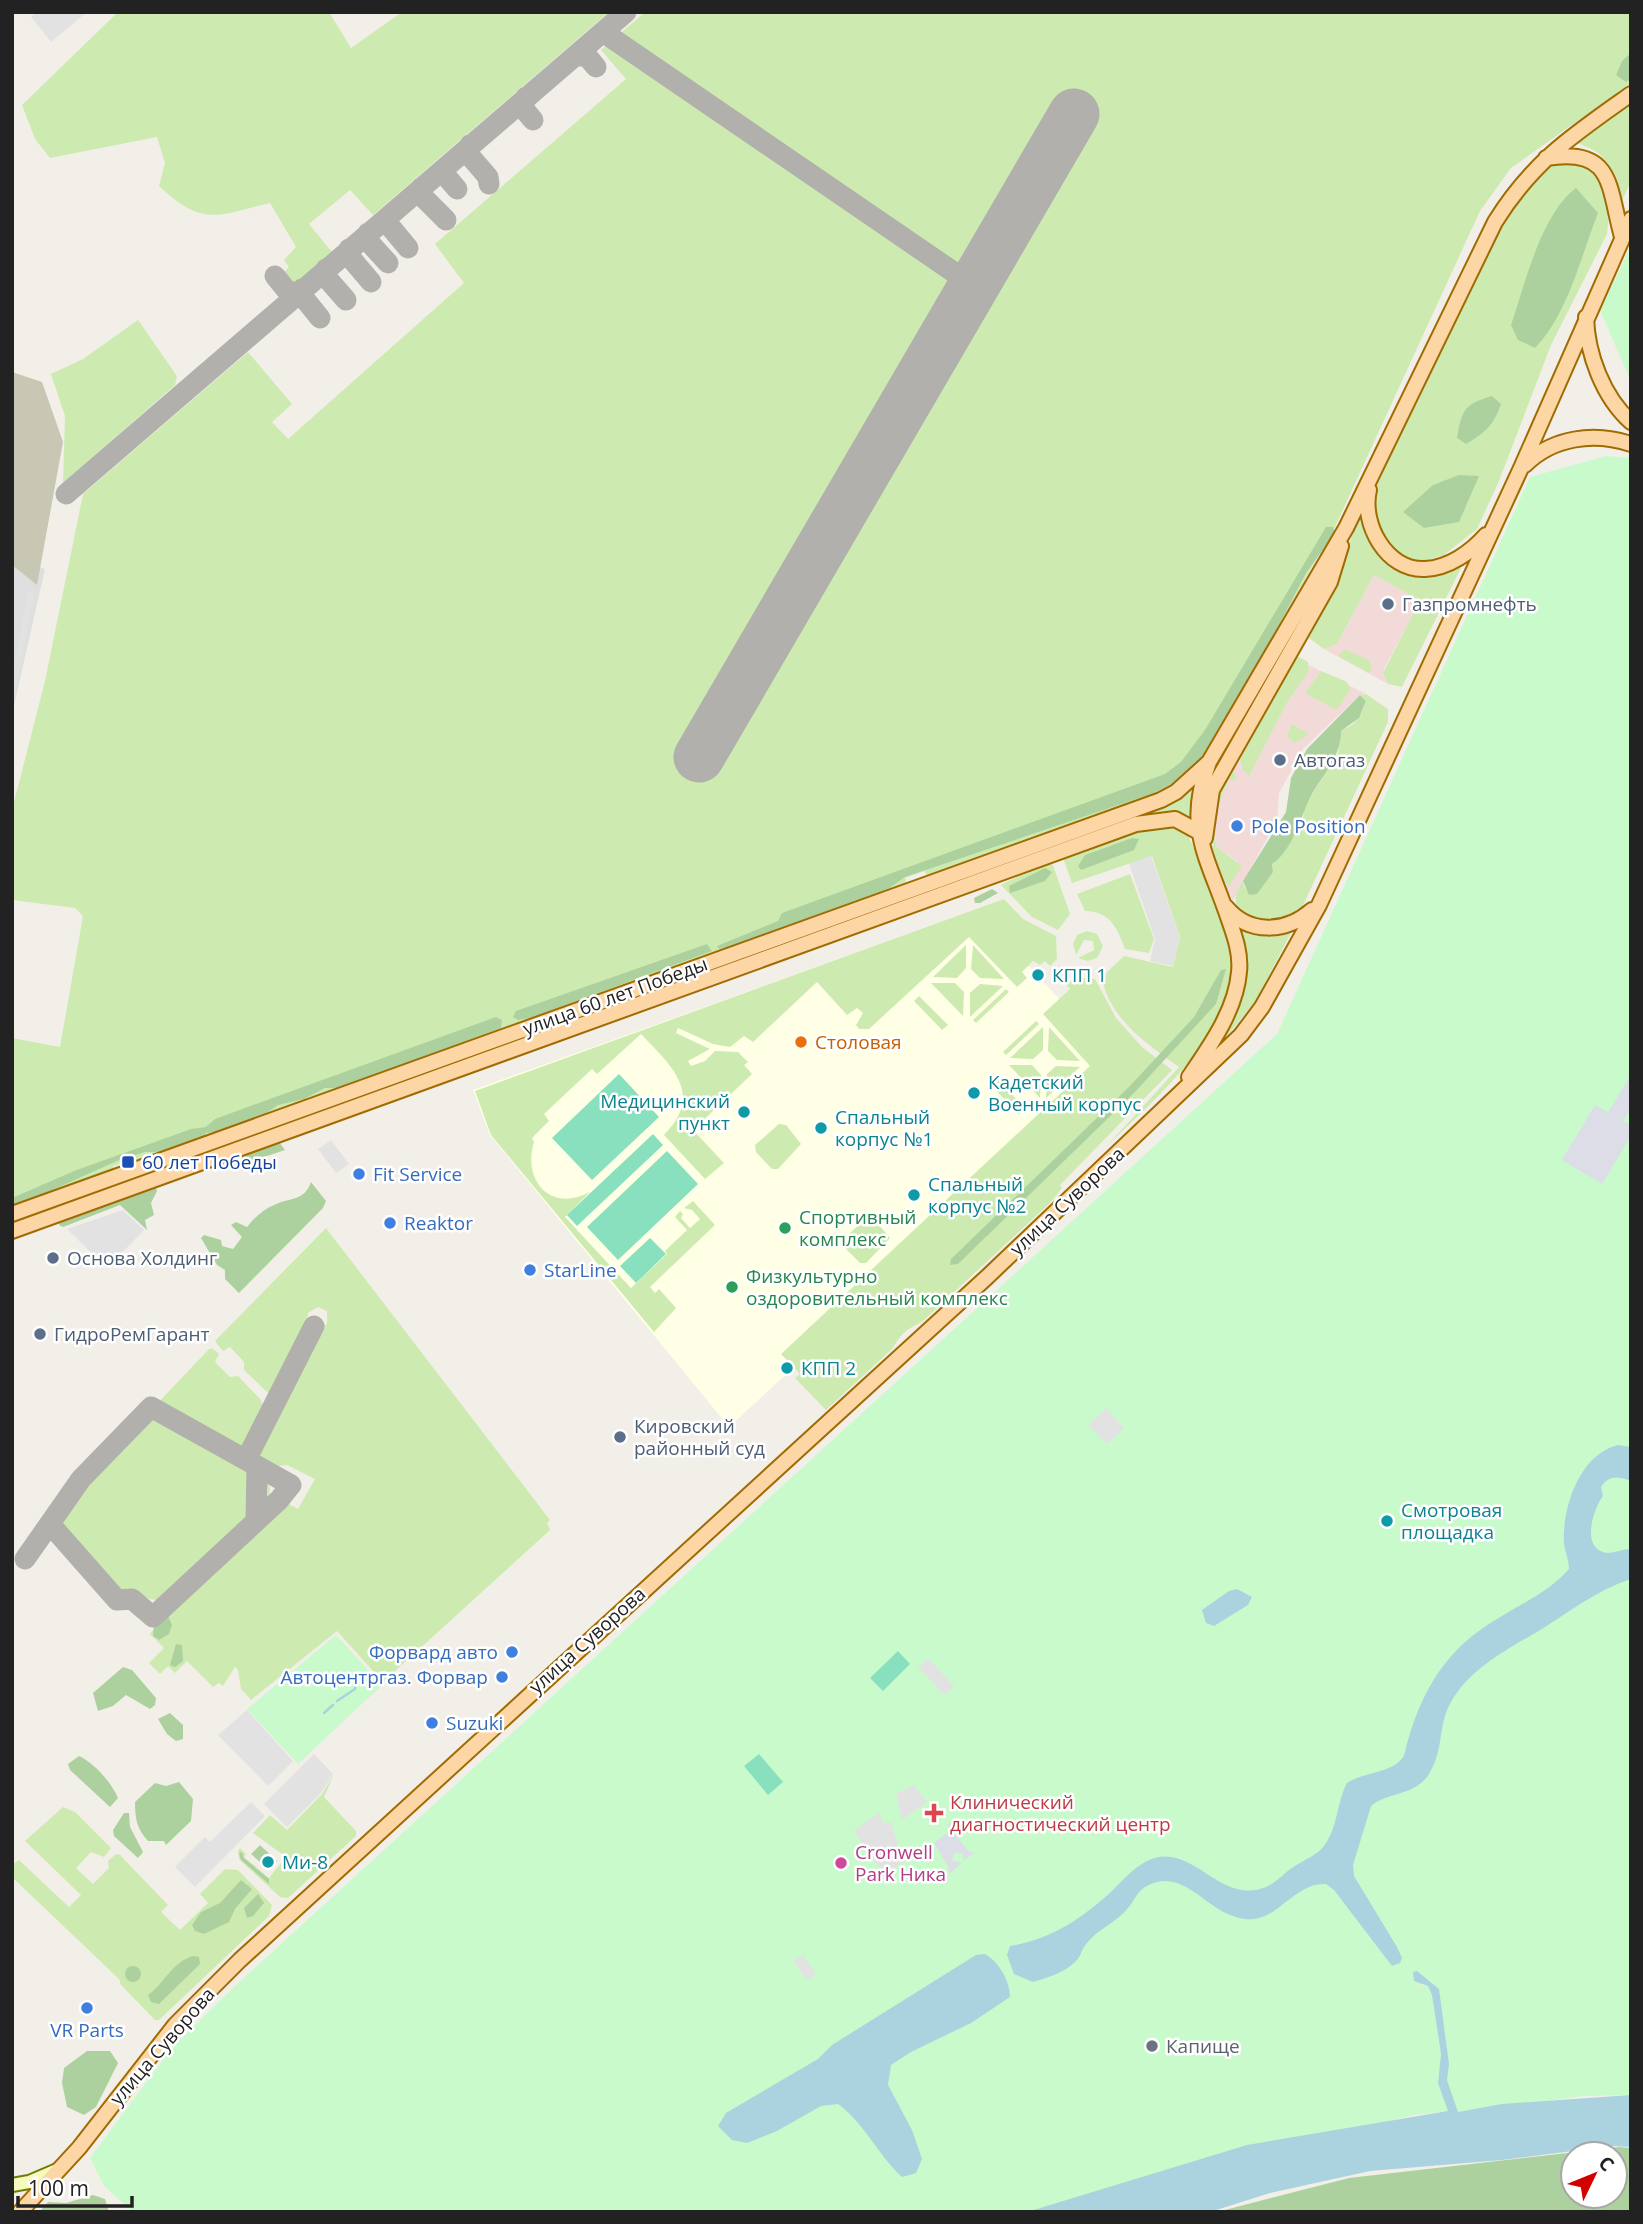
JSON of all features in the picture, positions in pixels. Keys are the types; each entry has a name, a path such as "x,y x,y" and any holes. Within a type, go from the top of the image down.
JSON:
{"main road":[{"path":"1179,1093 1210,1046 1236,987 1239,954 1197,831 1196,800 1209,762 1346,528 1494,222 1515,190 1545,158 1631,94"},
{"path":"1545,158 1574,154 1595,164 1612,190 1622,237"},
{"path":"1179,1093 1241,1035 1262,1007 1319,905 1496,523 1586,315 1631,219"},
{"path":"1586,315 1597,369 1608,395 1631,422"},
{"path":"1521,468 1537,453 1561,442 1613,438 1631,444"},
{"path":"1373,471 1367,500 1368,520 1377,538 1392,556 1409,566 1424,569 1454,561 1465,555 1496,523"},
{"path":"1205,850 1208,803 1212,790 1330,582 1346,528"},
{"name":"улица 60 лет Победы","path":"12,1231 216,1149 1071,839 1176,792 1209,762"},
{"name":"улица 60 лет Победы","path":"1071,839 1163,818 1184,821 1197,831"},
{"path":"1224,904 1245,924 1266,928 1292,924 1319,905"},
{"name":"улица Суворова","path":"20,2212 61,2168 175,2025 240,1960 986,1278 1179,1093"},
{"name":"улица 60 лет Победы","path":"12,1214 216,1149"},
{"path":"12,2185 29,2182 61,2168"}],"shaded area":[{"path":"36,12 87,12 51,42 31,17"},
{"path":"12,372 42,382 63,442 37,585 12,565"},
{"path":"12,560 45,569 12,714"},
{"path":"1374,575 1421,599 1385,667 1383,673 1388,684 1324,649 1337,644"},
{"path":"28,592 34,593 14,700 12,675"},
{"path":"1309,665 1366,694 1360,695 1303,749 1279,793 1277,820 1233,901 1223,881 1226,885 1238,862 1217,847 1214,829 1216,811 1229,779 1228,769 1240,759 1243,770 1249,775 1287,703 1309,671"},
{"path":"1151,856 1180,937 1173,966 1150,961 1155,939 1129,864"},
{"path":"976,910 1121,1065 729,1427 490,1135 473,1090"},
{"path":"1631,1075 1631,1109 1623,1121 1631,1126 1631,1136 1602,1184 1562,1160 1595,1105 1608,1112"},
{"path":"331,1140 349,1164 336,1173 318,1149"},
{"path":"123,1210 144,1230 107,1268 67,1229"},
{"path":"1106,1408 1124,1428 1107,1444 1088,1425"},
{"path":"928,1658 954,1686 944,1695 918,1667"},
{"path":"247,1710 293,1761 268,1786 218,1735"},
{"path":"314,1754 333,1774 321,1793 287,1827 264,1804"},
{"path":"914,1785 927,1802 902,1820 896,1794"},
{"path":"251,1802 265,1816 195,1887 175,1867 205,1837 210,1842"},
{"path":"878,1813 885,1824 891,1822 903,1862 892,1871 887,1864 880,1869 854,1831"},
{"path":"957,1821 962,1825 957,1831 958,1838 969,1852 974,1852 963,1861 963,1854 954,1852 952,1861 962,1863 949,1874 948,1866 934,1843 950,1831 948,1824"},
{"path":"803,1955 816,1974 807,1980 793,1961"}],"green space":[{"path":"118,12 329,12 351,48 402,12 609,12 373,215 350,190 309,224 332,252 290,288 280,276 289,267 284,260 296,247 270,203 211,215 187,208 159,186 165,163 157,137 50,158 35,139 22,105"},
{"path":"645,12 1631,12 1631,83 1511,168 1480,211 1335,527 1259,659 1178,782 1158,794 947,871 927,875 924,871 905,878 906,882 886,893 154,1158 152,1154 113,1166 114,1169 103,1176 12,1209 12,1038 60,1047 83,916 75,908 12,900 12,810 45,681 83,494 248,352 292,404 272,422 288,439 464,283 435,244 626,79 601,50"},
{"path":"1631,53 1631,79 1626,82 1616,75 1622,61"},
{"path":"1631,104 1631,181 1621,203 1617,180 1610,166 1599,154 1573,140"},
{"path":"1563,161 1587,164 1604,189 1609,214 1607,234 1551,345 1499,481 1477,529 1444,555 1423,561 1411,559 1394,549 1376,525 1375,487 1500,225 1534,179"},
{"path":"1576,188 1598,213 1565,302 1535,348 1518,340 1511,325 1528,270 1544,232 1553,215"},
{"path":"1631,246 1631,382 1600,310"},
{"path":"138,320 177,376 175,385 63,483 65,416 51,374 83,359"},
{"path":"1492,396 1501,404 1488,428 1466,444 1457,438 1463,415 1470,405"},
{"path":"1606,456 1631,458 1631,2095 1585,2096 1458,2112 1447,2080 1446,2037 1431,1980 1419,1985 1428,1986 1432,1995 1441,2054 1438,2083 1449,2111 1414,2115 1027,2212 133,2212 104,2186 90,2158 171,2049 233,1988 1277,1034 1530,477"},
{"path":"1459,475 1479,476 1459,522 1424,528 1403,512 1433,485"},
{"path":"1359,516 1388,561 1409,575 1422,578 1461,568 1402,687 1388,684 1383,673 1420,600 1374,575 1337,644 1324,649 1309,638 1335,584"},
{"path":"1326,527 1333,527 1335,533 1306,573 1268,646 1201,760 1188,775 1154,793 905,877 888,889 719,949 717,946 778,921 782,913 1165,774 1181,762 1205,730"},
{"path":"1328,573 1214,773 1206,783 1216,758"},
{"path":"1344,649 1370,661 1372,667 1369,673 1338,656"},
{"path":"1299,657 1308,662 1309,671 1287,703 1249,776 1243,770 1240,759 1294,659"},
{"path":"1321,671 1347,682 1351,689 1336,710 1305,693"},
{"path":"1366,694 1388,709 1388,722 1300,912 1279,921 1248,920 1237,906 1239,887 1243,881 1245,889 1273,872 1272,864 1302,821 1305,806 1338,753 1341,731 1351,726 1360,716 1366,701 1360,695"},
{"path":"1360,695 1366,701 1359,718 1341,731 1337,752 1309,799 1292,839 1272,864 1273,872 1257,894 1249,895 1243,881 1286,812 1291,778 1307,749"},
{"path":"1292,724 1309,734 1295,743 1287,737"},
{"path":"1231,768 1237,778 1235,781 1229,779 1217,812 1215,829 1217,847 1242,866 1229,886 1218,869 1212,831 1217,794"},
{"path":"1194,785 1193,821 1180,815 1151,814 1122,822 1081,839 1079,833"},
{"path":"1168,823 1184,829 1189,837 1225,934 1231,962 1226,997 1216,1022 1201,1046 1164,1090 1105,1148 1179,1067 1143,1040 1121,1018 1112,1005 1102,977 1124,956 1173,967 1180,937 1152,856 1072,883 1063,858 1142,827"},
{"path":"1132,838 1139,839 1134,850 1081,870 1078,866 1085,855"},
{"path":"1046,862 1053,865 1070,914 1058,930 1032,917 1001,885"},
{"path":"1045,868 1052,872 1045,881 1010,893 1009,886"},
{"path":"1130,874 1154,939 1149,953 1125,949 1112,922 1101,914 1085,911 1077,894"},
{"path":"992,889 998,893 975,903 974,898"},
{"path":"1004,899 1023,919 1056,936 1057,959 1050,966 1045,961 1040,965 1033,961 1022,972 1027,978 1017,987 969,937 869,1029 859,1029 856,1025 863,1013 857,1008 847,1015 817,982 753,1042 744,1036 730,1047 713,1044 678,1028 676,1033 710,1049 688,1061 691,1066 705,1061 715,1051 738,1052 748,1062 744,1065 752,1074 693,1130 724,1163 705,1179 664,1135 676,1120 682,1106 683,1093 672,1069 641,1034 597,1074 592,1069 544,1114 549,1121 532,1138 532,1169 536,1180 543,1190 563,1199 590,1192 565,1217 631,1288 667,1254 665,1251 687,1230 675,1217 680,1211 683,1214 681,1218 690,1228 700,1219 692,1210 684,1208 693,1201 715,1225 650,1287 655,1293 659,1289 676,1308 654,1332 491,1135 475,1091"},
{"path":"1241,929 1292,931 1256,1000 1208,1060 1245,957"},
{"path":"1087,931 1097,934 1103,946 1097,958 1088,961 1078,958 1094,950 1093,941 1084,940 1076,955 1073,944 1077,935"},
{"path":"707,944 712,951 530,1018 518,1020 513,1017 516,1011"},
{"path":"966,945 966,968 957,978 933,977"},
{"path":"973,945 1004,979 980,978 971,969"},
{"path":"1226,969 1216,1004 1134,1093 958,1264 950,1265 951,1259 1129,1087 1194,1017 1221,970"},
{"path":"1076,977 1095,979 1116,1018 1142,1047 1172,1070 1060,1185 1062,1188 1050,1203 923,1321 904,1332 892,1349 826,1410 795,1378 800,1374 781,1354 1090,1066 1043,1014 1070,989 1067,985"},
{"path":"931,983 955,983 964,992 963,1016"},
{"path":"980,984 1003,986 970,1017 970,993"},
{"path":"1006,989 1009,992 976,1023 973,1020"},
{"path":"919,996 948,1025 942,1030 914,1001"},
{"path":"496,1017 502,1020 501,1028 339,1088 325,1088 304,1099 278,1105 262,1116 231,1129 206,1133 200,1140 117,1161 12,1208 12,1198 74,1171 191,1129 206,1127 215,1119"},
{"path":"1036,1021 1039,1024 1006,1055 1003,1052"},
{"path":"1043,1027 1043,1050 1033,1059 1010,1058"},
{"path":"1049,1027 1080,1061 1057,1060 1048,1051"},
{"path":"1009,1065 1032,1065 1041,1075 1040,1098"},
{"path":"1056,1066 1080,1067 1046,1098 1047,1074"},
{"path":"619,1074 659,1117 592,1180 552,1138"},
{"path":"998,1080 1024,1107 1019,1115 992,1086"},
{"path":"336,1102 338,1108 225,1149 223,1143"},
{"path":"779,1124 786,1125 801,1144 778,1169 772,1169 756,1152 755,1145"},
{"path":"653,1134 663,1145 577,1226 567,1215"},
{"path":"279,1142 285,1150 221,1171 232,1160 240,1163 242,1160 239,1157"},
{"path":"205,1149 208,1155 96,1195 94,1189"},
{"path":"667,1151 698,1184 618,1260 587,1227"},
{"path":"311,1182 326,1201 323,1208 239,1293 225,1279 225,1270 217,1265 201,1238 204,1235 221,1240 222,1246 233,1249 242,1237 231,1225 236,1222 247,1227 267,1209 305,1193"},
{"path":"156,1187 157,1191 151,1203 154,1215 145,1220 147,1230 120,1205 63,1227 59,1225 60,1221"},
{"path":"867,1218 874,1219 890,1238 866,1263 860,1263 844,1247 843,1239"},
{"path":"326,1228 550,1520 547,1523 550,1530 383,1682 337,1631 251,1700 241,1689 238,1670 235,1667 223,1686 219,1683 213,1687 187,1661 175,1673 168,1666 160,1674 149,1663 164,1648 150,1634 170,1607 278,1505 285,1502 298,1509 315,1479 287,1465 263,1468 251,1461 251,1453 316,1330 327,1324 327,1311 318,1307 308,1313 304,1334 275,1392 268,1393 244,1370 244,1362 230,1347 223,1351 215,1341"},
{"path":"650,1238 666,1254 636,1283 620,1266"},
{"path":"212,1348 219,1354 215,1362 230,1377 238,1376 261,1400 265,1412 246,1444 234,1452 189,1426 170,1410 156,1405"},
{"path":"155,1419 245,1466 251,1486 246,1523 161,1601 113,1592 55,1527 70,1499 97,1464 129,1434"},
{"path":"259,1474 268,1483 270,1493 258,1512"},
{"path":"161,1615 168,1616 172,1625 169,1634 159,1640 153,1636 154,1624"},
{"path":"336,1635 382,1685 298,1764 247,1709"},
{"path":"176,1644 182,1645 183,1661 175,1667 170,1665"},
{"path":"898,1651 910,1664 883,1691 870,1678"},
{"path":"123,1667 132,1670 156,1698 155,1705 150,1709 126,1695 113,1706 98,1711 93,1693"},
{"path":"170,1713 183,1725 183,1739 176,1741 167,1734 158,1719"},
{"path":"759,1754 783,1782 768,1795 744,1766"},
{"path":"79,1756 96,1768 115,1792 118,1798 110,1807 70,1770 68,1764"},
{"path":"334,1774 324,1797 356,1831 356,1836 288,1898 280,1897 239,1859 238,1851 240,1848 246,1854 244,1857 269,1878 286,1857 253,1833 270,1815 287,1830 322,1794"},
{"path":"179,1782 193,1799 191,1821 166,1845 164,1841 148,1841 137,1823 135,1802 155,1783 166,1786"},
{"path":"63,1807 75,1812 111,1848 104,1857 91,1852 76,1868 93,1884 109,1868 108,1861 116,1854 120,1855 168,1905 161,1912 180,1930 208,1903 200,1894 225,1869 238,1870 272,1905 269,1916 159,2020 155,2020 120,1984 120,1980 12,1877 12,1865 19,1860 69,1907 81,1895 25,1841"},
{"path":"124,1813 129,1813 130,1827 143,1852 138,1858 114,1836 113,1830"},
{"path":"260,1845 277,1861 269,1870 251,1854"},
{"path":"242,1852 244,1858 269,1879 269,1884 241,1860 239,1853"},
{"path":"241,1880 252,1889 235,1909 229,1922 204,1934 195,1931 192,1925 201,1912 220,1903"},
{"path":"258,1894 264,1903 253,1916 247,1918 244,1908"},
{"path":"193,1956 199,1957 200,1964 159,2004 151,2002 148,1995 174,1968"},
{"path":"133,1966 139,1968 139,1980 133,1982 127,1980 125,1974 127,1968"},
{"path":"87,2051 110,2051 118,2063 96,2107 84,2115 67,2107 62,2083 64,2068"},
{"path":"1631,2148 1631,2212 1217,2212 1349,2178 1559,2154 1559,2210 1629,2210"},
{"path":"93,2195 105,2199 109,2212 39,2212 48,2202 66,2203"}],"water":[{"path":"1618,1445 1631,1447 1631,1481 1614,1478 1607,1480 1601,1487 1603,1496 1593,1517 1591,1534 1596,1548 1603,1552 1631,1549 1631,1579 1585,1601 1480,1669 1451,1702 1444,1720 1436,1758 1427,1777 1414,1788 1371,1806 1353,1865 1354,1876 1397,1947 1402,1958 1400,1963 1392,1966 1334,1890 1326,1884 1314,1885 1304,1890 1267,1915 1257,1919 1245,1919 1231,1916 1184,1886 1159,1882 1142,1889 1124,1913 1091,1938 1078,1959 1066,1969 1033,1982 1014,1974 1007,1955 1010,1946 1053,1933 1065,1926 1089,1910 1149,1860 1165,1856 1179,1859 1220,1882 1249,1891 1270,1885 1319,1851 1330,1836 1347,1783 1393,1766 1404,1756 1424,1698 1444,1665 1457,1650 1489,1624 1551,1586 1569,1569 1564,1529 1570,1499 1584,1470 1593,1459"},
{"path":"1237,1589 1252,1597 1248,1605 1214,1626 1206,1623 1202,1610 1229,1591"},
{"path":"985,1954 1003,1972 1010,1997 971,2023 911,2052 891,2065 888,2085 912,2130 922,2159 916,2173 902,2177 856,2121 838,2104 821,2106 777,2131 747,2143 732,2140 718,2126 726,2113 818,2059 832,2045 976,1955"},
{"path":"1417,1971 1439,1989 1449,2064 1447,2080 1458,2112 1502,2104 1631,2095 1631,2147 1629,2140 1559,2140 1559,2153 1370,2171 1270,2193 1210,2212 1027,2212 1247,2145 1448,2111 1438,2083 1441,2054 1432,1995 1428,1986 1414,1981 1413,1972"}],"waterway":[{"path":"337,1701 355,1689 355,1674"},
{"path":"324,1713 333,1705"}],"taxiway":[{"path":"66,494 626,12"},
{"path":"603,32 974,286"},
{"path":"574,57 586,55 596,67"},
{"path":"526,97 523,108 533,120"},
{"path":"470,145 469,155 488,177 489,184"},
{"path":"445,168 445,175 457,189"},
{"path":"421,188 422,196 446,220"},
{"path":"389,216 388,224 408,248"},
{"path":"368,233 368,241 388,263"},
{"path":"349,249 349,256 371,282"},
{"path":"326,269 326,277 346,300"},
{"path":"275,276 288,292 299,292"},
{"path":"302,289 303,297 320,318"},
{"path":"246,1460 314,1326"},
{"path":"25,1559 81,1479 151,1407 291,1485 279,1500 153,1617 132,1599 117,1600 50,1524"},
{"path":"256,1521 257,1466"}],"runway":[{"path":"699,757 1074,114"}],"place":[{"name":"Газпромнефть","path":"1388,604"},
{"name":"Автогаз","path":"1280,760"},
{"name":"Pole Position","path":"1237,826"},
{"name":"КПП 1","path":"1038,975"},
{"name":"Столовая","path":"801,1042"},
{"name":"Кадетский Военный корпус","path":"974,1093"},
{"name":"Медицинский пункт","path":"744,1112"},
{"name":"Спальный корпус №1","path":"821,1128"},
{"name":"60 лет Победы","path":"128,1162"},
{"name":"Fit Service","path":"359,1174"},
{"name":"Спальный корпус №2","path":"914,1195"},
{"name":"Reaktor","path":"390,1223"},
{"name":"Спортивный комплекс","path":"785,1228"},
{"name":"Основа Холдинг","path":"53,1258"},
{"name":"StarLine","path":"530,1270"},
{"name":"Физкультурно оздоровительный комплекс","path":"732,1287"},
{"name":"ГидроРемГарант","path":"40,1334"},
{"name":"КПП 2","path":"787,1368"},
{"name":"Кировский районный суд","path":"620,1437"},
{"name":"Смотровая площадка","path":"1387,1521"},
{"name":"Форвард авто","path":"512,1652"},
{"name":"Автоцентргаз. Форвар","path":"502,1677"},
{"name":"Suzuki","path":"432,1723"},
{"name":"Клинический диагностический центр","path":"934,1813"},
{"name":"Ми-8","path":"268,1862"},
{"name":"Cronwell Park Ника","path":"841,1863"},
{"name":"VR Parts","path":"87,2008"},
{"name":"Капище","path":"1152,2046"}]}
